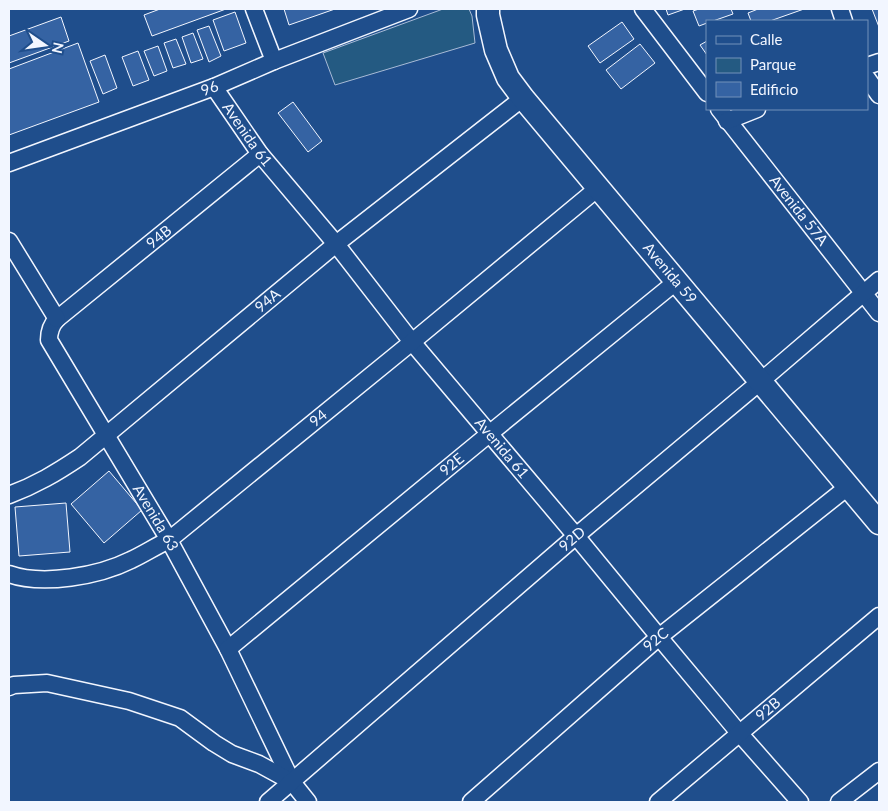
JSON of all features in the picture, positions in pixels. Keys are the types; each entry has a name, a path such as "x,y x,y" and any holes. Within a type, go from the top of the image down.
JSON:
{"street":[{"path":"254,9 274,61"},
{"name":"96","path":"9,163 214,87 274,61 409,9"},
{"name":"Avenida 59","path":"488,9 496,50 508,78 523,98 879,523"},
{"path":"644,9 706,92"},
{"path":"868,79 879,95"},
{"name":"Avenida 61","path":"214,87 260,154 336,244 412,342 576,536 659,638 800,802"},
{"name":"94A","path":"9,495 55,474 80,457 336,244 523,98"},
{"path":"723,115 752,110"},
{"name":"Avenida 57A","path":"723,115 879,313"},
{"name":"94B","path":"57,319 260,154"},
{"name":"94","path":"9,574 19,578 44,580 81,576 130,561 168,540 598,188"},
{"path":"9,241 57,319"},
{"name":"92D","path":"268,802 576,536 879,280"},
{"name":"92E","path":"228,649 677,281"},
{"name":"Avenida 63","path":"57,319 52,324 49,340 168,540 228,649 292,782 308,802"},
{"name":"92C","path":"471,802 659,638 849,486"},
{"name":"92B","path":"658,802 879,616"},
{"path":"9,687 14,684 47,683 129,701 180,718 232,754 259,764 292,782"},
{"path":"839,802 879,771"}],"green space":[{"path":"443,9 469,9 472,16 475,43 335,85 323,53"}],"building":[{"path":"160,9 226,9 152,36 144,15"},
{"path":"284,9 335,9 289,25"},
{"path":"666,9 685,9 668,15"},
{"path":"699,9 731,9 733,14 716,20 706,20 706,23 699,26 693,11"},
{"path":"758,9 804,9 773,20 751,20 748,13"},
{"path":"872,9 879,9 879,27"},
{"path":"235,12 246,43 224,51 213,20"},
{"path":"61,17 69,41 9,63 9,36"},
{"path":"622,22 634,39 600,63 588,46"},
{"path":"209,26 221,56 209,62 197,30"},
{"path":"193,33 203,59 191,63 182,37"},
{"path":"176,39 186,64 173,68 164,43"},
{"path":"706,42 706,54 700,45"},
{"path":"78,43 99,102 9,135 9,69"},
{"path":"640,44 655,63 621,89 606,70"},
{"path":"158,46 167,71 154,76 144,51"},
{"path":"138,51 149,80 133,86 122,57"},
{"path":"105,55 117,88 103,94 90,61"},
{"path":"293,102 322,141 308,152 278,113"},
{"path":"109,471 142,510 104,543 71,504"},
{"path":"66,503 70,552 19,556 15,507"}]}
